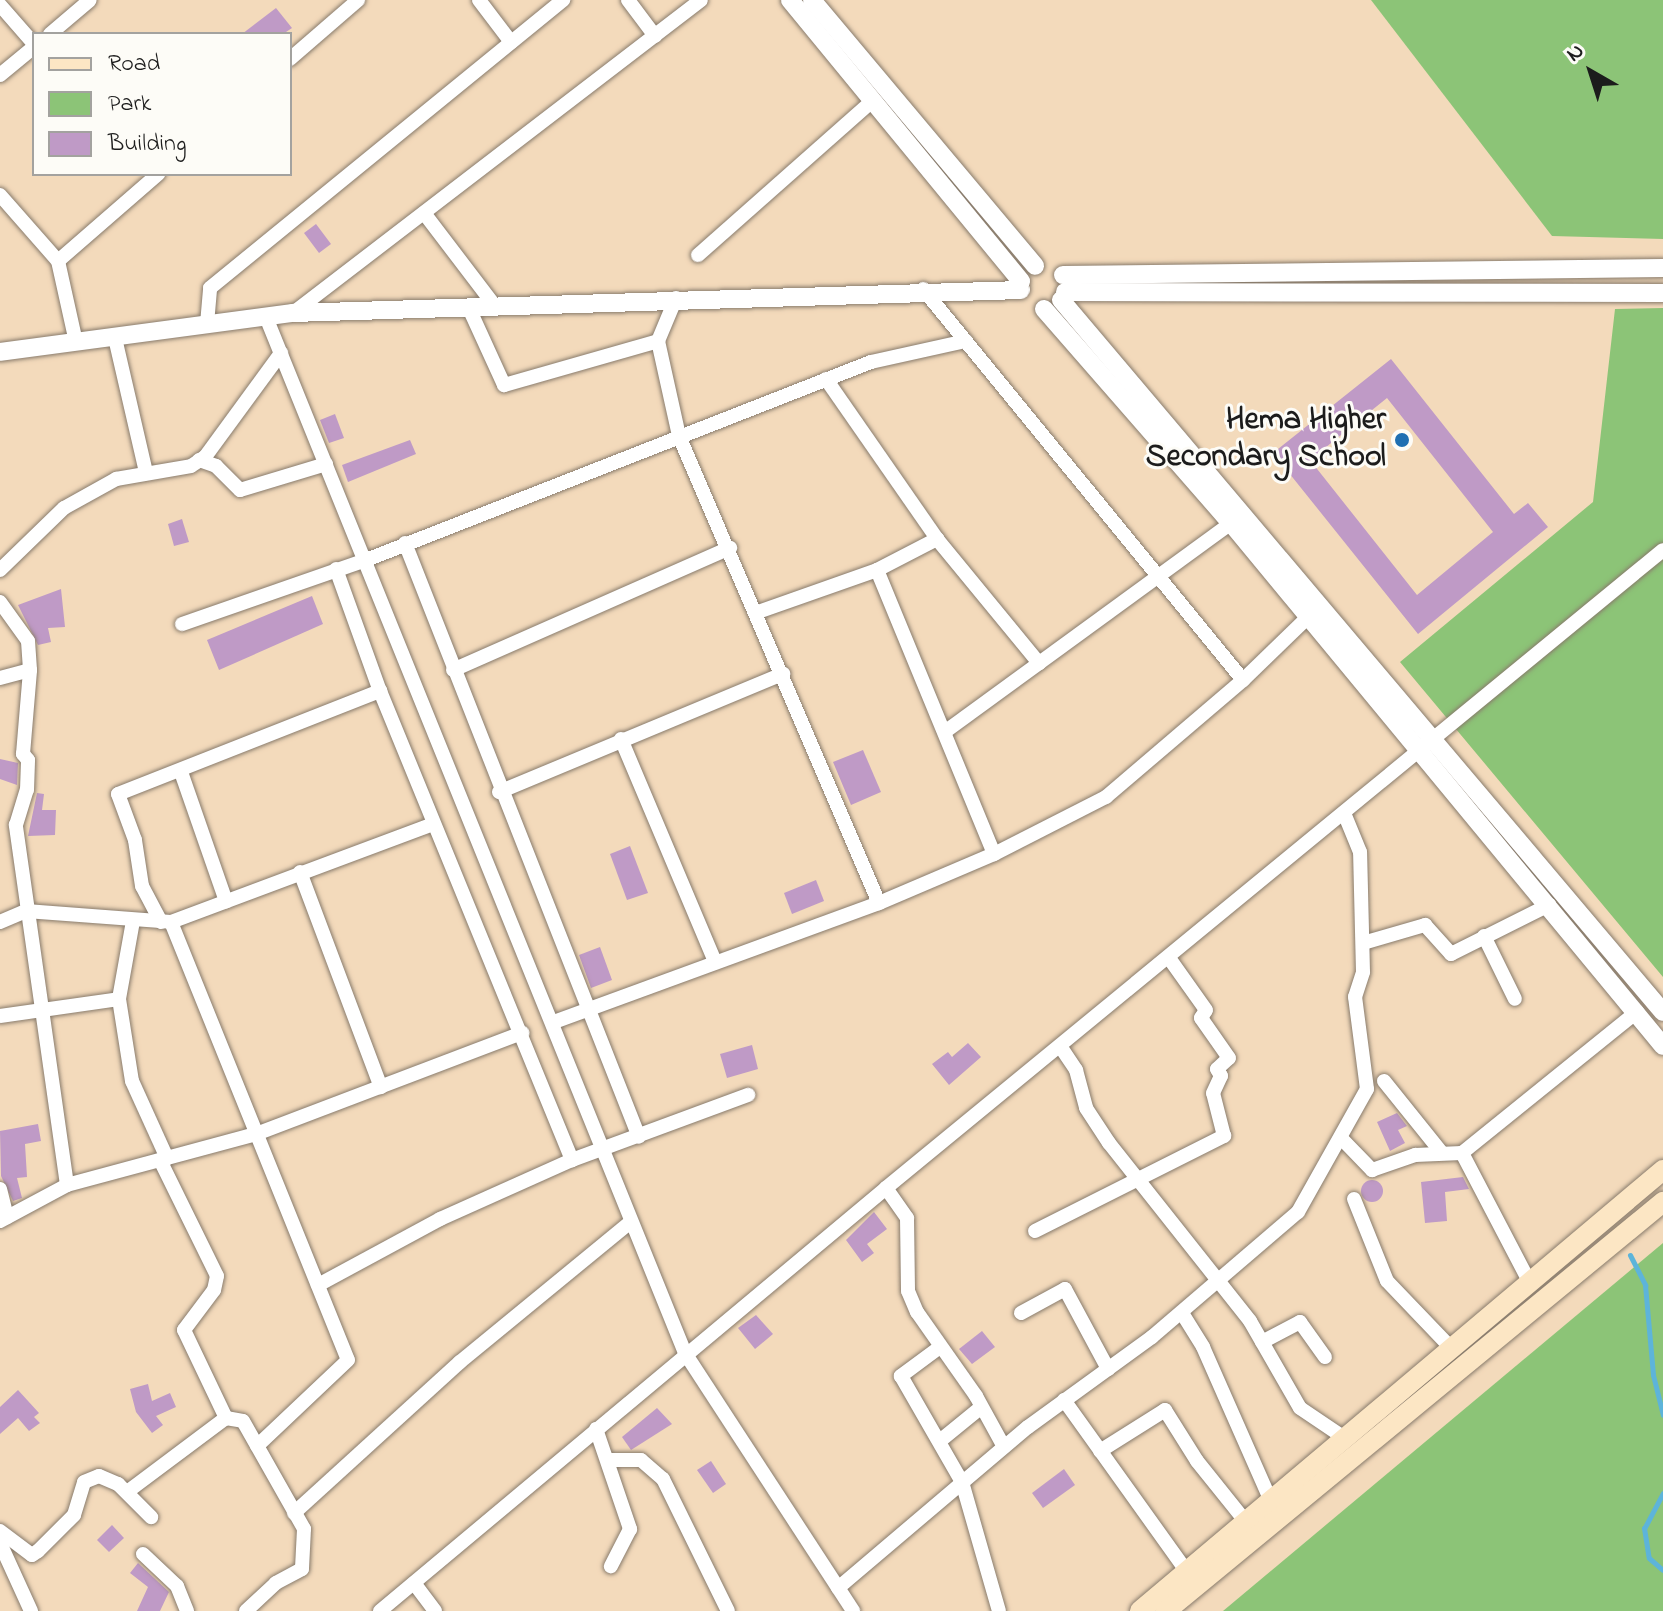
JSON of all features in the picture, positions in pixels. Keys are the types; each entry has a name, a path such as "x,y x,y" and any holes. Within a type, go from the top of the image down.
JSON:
{"main road":[{"path":"1140,1611 1663,1170"},
{"path":"1166,1611 1663,1202"}],"street":[{"path":"52,32 90,0"},
{"path":"292,57 358,0"},
{"path":"479,0 511,42"},
{"path":"207,324 210,288 563,0"},
{"path":"628,0 655,36"},
{"path":"293,313 701,0"},
{"path":"790,0 1021,285 1029,305 1044,309 1231,523 1663,1046"},
{"path":"812,0 1035,266"},
{"path":"0,5 32,44"},
{"path":"0,75 32,48"},
{"path":"698,255 872,101"},
{"path":"58,261 151,176"},
{"path":"0,195 58,261 76,342"},
{"path":"424,213 494,305"},
{"path":"1021,285 1035,266 1049,264 1063,289 1663,1012"},
{"path":"1044,309 1063,289 1663,268"},
{"path":"0,352 293,313 1021,285"},
{"path":"923,289 1161,575 1243,680"},
{"path":"1063,289 1663,293"},
{"path":"676,298 658,341 679,436 758,612 879,903"},
{"path":"468,306 504,385 658,341"},
{"path":"266,317 605,1149 629,1223 685,1353 853,1611"},
{"path":"115,338 146,472"},
{"path":"182,624 366,560 871,362 966,341"},
{"path":"199,460 281,353"},
{"path":"826,379 937,539 1039,663"},
{"path":"0,570 64,508 116,479 199,460 216,466 240,490 326,464"},
{"path":"946,731 1231,523"},
{"path":"758,612 877,570 937,539"},
{"path":"405,543 499,792 639,1137"},
{"path":"453,670 730,548"},
{"path":"380,1611 685,1353 1663,550"},
{"path":"336,569 433,824 572,1160"},
{"path":"877,570 946,731 994,854"},
{"path":"0,602 28,641 30,670 23,754 28,760 27,790 16,825 26,911 51,1007 78,1182"},
{"path":"554,1022 879,903 994,854 1106,797 1243,680 1309,616"},
{"path":"0,678 30,670"},
{"path":"499,792 783,674"},
{"path":"257,1446 348,1360 166,922 142,886 135,840 118,794 181,772 380,691"},
{"path":"621,739 715,962"},
{"path":"181,772 226,901"},
{"path":"838,1588 1004,1447 1182,1313 1293,1219 1367,1089 1355,997 1363,972 1360,852 1344,813"},
{"path":"0,922 26,911 166,922 433,824"},
{"path":"300,872 381,1087"},
{"path":"1363,943 1425,925 1451,954 1549,905"},
{"path":"133,921 119,999 132,1081 163,1159 217,1276 214,1290 184,1330 226,1418"},
{"path":"1484,936 1515,999"},
{"path":"1035,1231 1224,1136 1213,1093 1221,1076 1217,1069 1229,1058 1201,1018 1206,1010 1169,958"},
{"path":"0,1016 119,999"},
{"path":"1341,1138 1372,1170 1441,1152 1462,1153 1637,1012"},
{"path":"0,1189 4,1219 78,1182 256,1134 522,1033"},
{"path":"1060,1046 1076,1070 1086,1108 1136,1179 1219,1280 1262,1342 1300,1408 1346,1439"},
{"path":"1384,1081 1441,1152"},
{"path":"318,1285 440,1219 572,1160 748,1095"},
{"path":"1462,1153 1530,1283"},
{"path":"886,1188 907,1218 908,1291 940,1347 976,1396 979,1409 1004,1447"},
{"path":"1354,1199 1387,1281 1452,1349"},
{"path":"294,1513 460,1362 629,1223"},
{"path":"1021,1313 1065,1289 1108,1369"},
{"path":"1182,1313 1203,1347 1271,1501"},
{"path":"1262,1342 1300,1322 1325,1357"},
{"path":"940,1347 901,1376 941,1440 962,1482 999,1611"},
{"path":"1064,1400 1187,1572"},
{"path":"941,1440 979,1409"},
{"path":"1100,1451 1165,1410 1197,1461 1246,1522"},
{"path":"127,1492 149,1472 226,1418 243,1421 304,1529 302,1569 276,1583 246,1611"},
{"path":"596,1429 630,1529 611,1566"},
{"path":"609,1460 641,1460 663,1479 728,1611"},
{"path":"0,1531 32,1555 74,1515 84,1482 99,1476 127,1492 151,1517"},
{"path":"0,1543 31,1611"},
{"path":"143,1554 177,1586 187,1611"},
{"path":"414,1583 435,1611"}],"green space":[{"path":"1371,0 1663,0 1663,239 1552,236"},
{"path":"1663,308 1663,977 1400,662 1593,502 1615,309"},
{"path":"1663,1243 1663,1611 1223,1611"}],"building":[{"path":"276,8 292,28 286,32 245,32"},
{"path":"316,224 331,244 319,253 304,233"},
{"path":"1391,359 1514,514 1528,503 1548,527 1418,634 1273,453","holes":["1387,398 1493,532 1417,595 1310,460"]},
{"path":"335,414 344,438 329,443 320,420"},
{"path":"410,440 416,454 348,482 342,465"},
{"path":"182,519 189,542 174,546 168,524"},
{"path":"61,589 65,627 48,628 51,642 38,645 18,605"},
{"path":"312,596 323,624 219,670 207,640"},
{"path":"863,750 881,792 851,805 833,762"},
{"path":"0,759 18,763 17,785 0,779"},
{"path":"37,793 44,794 42,810 56,810 55,835 28,836"},
{"path":"630,846 648,893 627,900 610,854"},
{"path":"816,880 824,901 792,914 784,893"},
{"path":"600,947 612,980 591,988 579,955"},
{"path":"968,1043 981,1057 949,1085 932,1064 948,1052 952,1057"},
{"path":"752,1045 758,1069 727,1078 720,1054"},
{"path":"1397,1113 1407,1126 1398,1130 1405,1143 1390,1151 1377,1122"},
{"path":"38,1124 41,1141 25,1144 27,1177 17,1178 22,1198 13,1201 1,1176 0,1131"},
{"path":"1463,1177 1469,1189 1445,1192 1447,1221 1425,1223 1421,1182"},
{"path":"1372,1180 1380,1183 1383,1191 1380,1199 1372,1202 1364,1199 1361,1191 1364,1183"},
{"path":"874,1212 887,1229 867,1244 874,1253 862,1262 846,1240"},
{"path":"756,1315 773,1334 755,1349 738,1328"},
{"path":"982,1331 995,1347 972,1364 959,1349"},
{"path":"148,1384 152,1401 170,1393 176,1407 156,1416 163,1425 152,1433 136,1412 130,1389"},
{"path":"18,1390 39,1413 34,1417 40,1423 29,1431 18,1418 0,1434 0,1407"},
{"path":"657,1408 672,1424 631,1450 622,1437"},
{"path":"711,1461 726,1484 713,1493 697,1470"},
{"path":"1064,1469 1075,1485 1043,1508 1032,1493"},
{"path":"112,1525 124,1538 109,1552 97,1540"},
{"path":"138,1563 169,1592 160,1611 137,1611 148,1587 130,1573"}],"waterway":[{"path":"1630,1255 1645,1285 1653,1375 1663,1415"},
{"path":"1663,1493 1644,1528 1649,1558 1663,1570"}],"place":[{"name":"Hema Higher Secondary School","path":"1402,440"}]}
